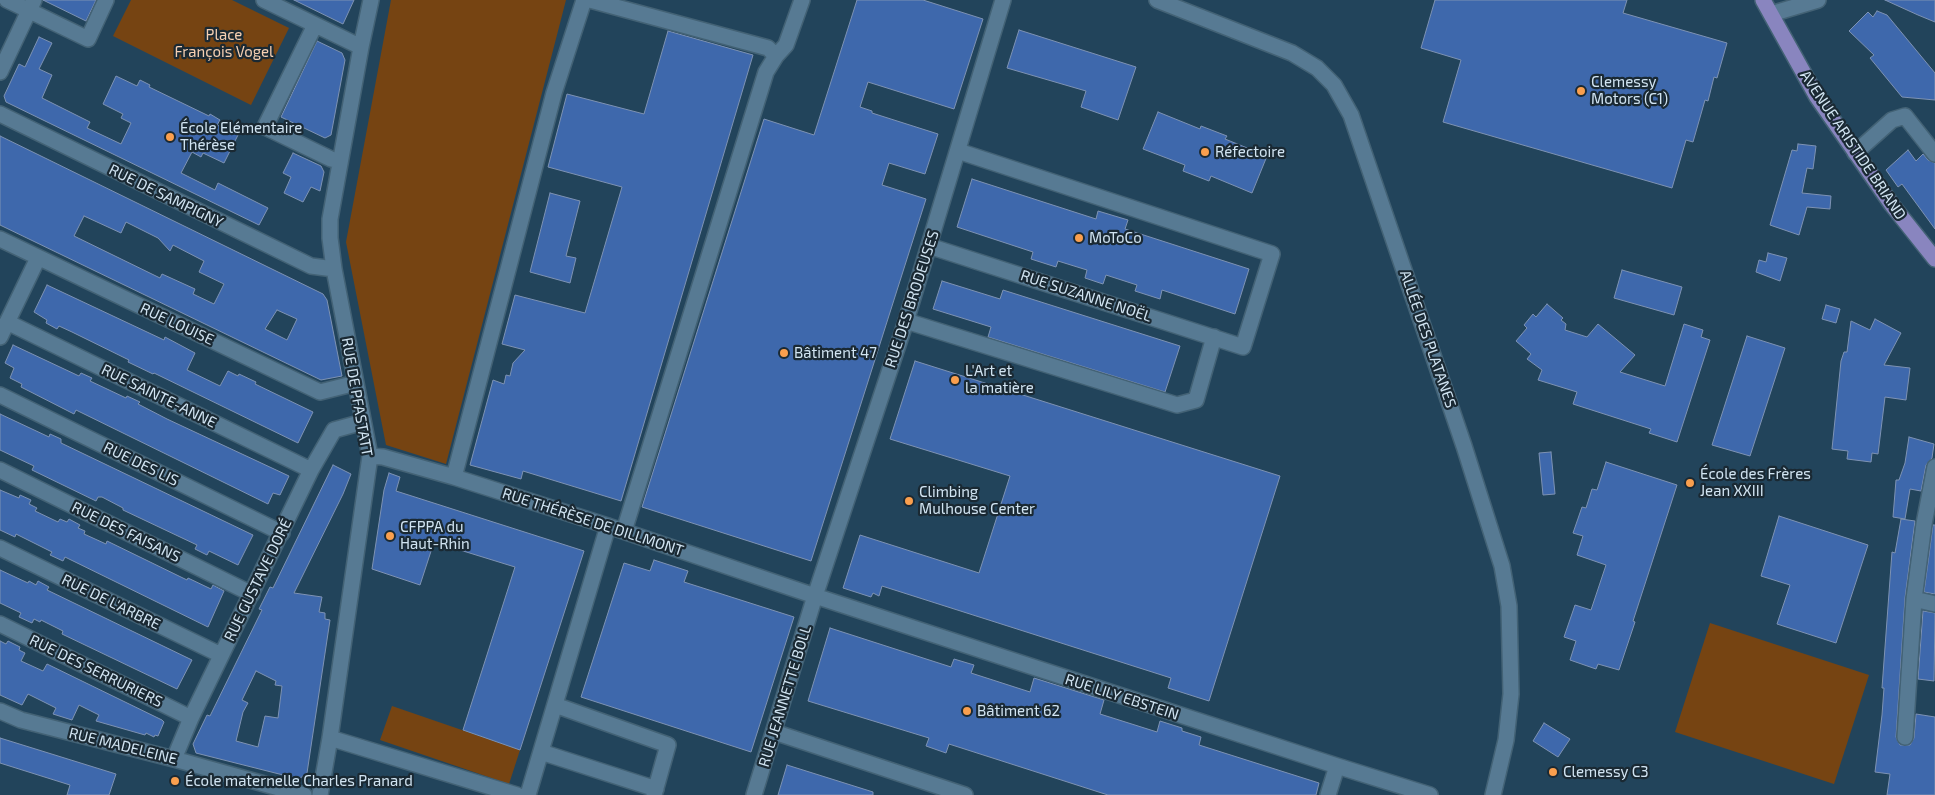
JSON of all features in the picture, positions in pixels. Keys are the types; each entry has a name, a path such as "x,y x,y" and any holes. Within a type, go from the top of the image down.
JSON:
{"main road":[{"name":"AVENUE ARISTIDE BRIAND","path":"1763,0 1816,96 1892,205 1935,259"}],"street":[{"path":"7,0 32,5 88,39 106,0"},
{"path":"264,0 361,47"},
{"name":"RUE DE PFASTATT","path":"320,795 330,738 370,456 334,269 330,238 330,219 371,0"},
{"path":"454,477 554,93 584,0"},
{"path":"590,0 768,48 776,56"},
{"path":"624,532 766,72 786,45 802,0"},
{"name":"RUE DES BRODEUSES","path":"815,596 906,321 1003,0"},
{"name":"ALLÉE DES PLATANES","path":"1157,0 1292,54 1317,68 1334,85 1351,115 1464,446 1502,566 1509,606 1511,694 1506,740 1493,795"},
{"path":"1771,14 1818,0"},
{"path":"0,72 32,5"},
{"path":"315,25 265,127 331,160 340,161"},
{"name":"RUE DE SAMPIGNY","path":"0,114 312,266 334,269"},
{"path":"1855,153 1892,120 1905,116 1935,154"},
{"name":"RUE SUZANNE NOËL","path":"929,246 1243,347 1272,254 958,151"},
{"name":"RUE LOUISE","path":"0,239 320,392 356,383"},
{"path":"0,337 38,258"},
{"path":"906,321 1176,405 1196,400 1214,337"},
{"name":"RUE SAINTE-ANNE","path":"7,322 311,470"},
{"name":"RUE DES LIS","path":"0,395 282,533"},
{"name":"RUE GUSTAVE DORÉ","path":"174,759 191,718 311,470 334,430 363,422"},
{"name":"RUE THÉRÈSE DE DILLMONT","path":"370,456 384,457 454,477 608,526 815,596"},
{"path":"1905,737 1914,599 1924,524 1935,467"},
{"name":"RUE DES FAISANS","path":"0,470 252,594"},
{"path":"528,795 608,526"},
{"name":"RUE DE L'ARBRE","path":"0,548 222,655"},
{"name":"RUE JEANNETTE BOLL","path":"754,795 815,596"},
{"name":"RUE LILY EBSTEIN","path":"815,596 1430,795"},
{"path":"1914,599 1935,604"},
{"name":"RUE DES SERRURIERS","path":"0,624 191,718"},
{"path":"540,752 655,792 668,744 555,705"},
{"name":"RUE MADELEINE","path":"0,711 21,720 304,795"},
{"path":"774,732 965,795"},
{"path":"330,738 517,795"},
{"path":"1328,795 1337,766"}],"green space":[{"name":"Place François Vogel","path":"131,0 232,0 289,28 251,105 113,36"},
{"path":"391,0 566,0 446,464 386,445 346,242"},
{"path":"1710,623 1869,675 1834,784 1675,732"},
{"path":"392,706 520,750 509,784 380,740"}],"building":[{"path":"43,0 96,0 86,21"},
{"path":"294,0 354,0 343,24"},
{"name":"Bâtiment 47","path":"857,0 923,0 983,19 954,109 868,82 860,107 872,111 872,113 938,134 925,174 889,163 882,185 926,199 811,561 642,507 764,119 814,135"},
{"name":"Clemessy Motors (C1)","path":"1435,0 1627,0 1623,13 1727,43 1717,78 1714,77 1708,101 1705,100 1693,142 1686,140 1672,188 1443,122 1461,60 1421,48"},
{"path":"1885,0 1935,0 1935,22 1918,15"},
{"path":"1877,11 1887,15 1935,73 1935,100 1902,97 1870,58 1874,55 1849,31 1868,12 1873,17"},
{"path":"1019,30 1136,67 1118,120 1081,107 1086,91 1007,68"},
{"path":"668,31 753,55 621,501 523,471 521,479 470,465 493,380 504,384 506,375 510,376 513,363 525,350 502,344 515,295 585,313 622,187 548,167 567,94 644,114"},
{"path":"39,37 52,43 39,69 52,75 42,98 90,122 87,128 121,144 131,123 121,118 123,114 103,104 116,76 137,86 140,80 150,85 149,87 209,116 210,114 220,120 217,125 238,135 224,163 203,153 201,157 192,152 181,173 215,190 218,183 268,208 259,225 6,102 4,96 19,64 25,67"},
{"path":"317,41 342,53 345,60 331,135 325,138 281,117"},
{"name":"Réfectoire","path":"1158,112 1200,129 1201,126 1227,136 1225,139 1267,156 1252,193 1211,176 1209,181 1183,171 1185,165 1143,149"},
{"path":"0,136 323,294 327,300 342,376 321,380 0,225","holes":["84,216 121,233 126,222 158,238 170,251 173,245 204,261 199,272 224,284 214,304 193,294 195,289 162,274 160,278 74,236","277,310 297,319 287,340 265,329"]},
{"path":"1798,144 1816,146 1813,169 1807,168 1802,193 1831,196 1830,209 1807,207 1799,235 1770,225 1792,150 1797,151"},
{"path":"1908,150 1916,161 1923,154 1928,160 1935,163 1935,229 1902,184 1898,187 1886,170"},
{"path":"293,153 321,166 324,172 320,191 311,187 303,202 284,193 291,177 283,173"},
{"path":"972,179 1096,219 1098,211 1128,220 1125,229 1249,269 1235,314 1162,290 1160,299 1135,291 1137,285 1106,275 1103,284 1085,278 1087,270 1058,261 1056,267 1031,259 1033,252 957,227"},
{"path":"550,193 580,201 566,256 576,258 570,283 530,272"},
{"path":"1768,253 1787,258 1780,281 1756,272 1759,260 1766,262"},
{"path":"1622,270 1682,287 1674,315 1614,298"},
{"path":"942,281 1000,299 1003,290 1180,346 1165,392 988,337 991,327 933,309"},
{"path":"47,285 164,340 165,337 195,353 187,370 220,386 228,371 238,376 239,374 256,382 255,384 313,412 298,443 128,362 129,360 72,332 59,326 57,329 46,323 47,320 34,312"},
{"path":"1547,304 1563,318 1561,320 1566,324 1565,330 1587,337 1598,324 1635,355 1620,372 1665,386 1684,324 1703,330 1701,337 1710,340 1677,442 1649,433 1651,429 1573,404 1577,392 1538,380 1542,370 1527,359 1531,354 1516,341 1527,328 1524,325 1533,314 1536,317"},
{"path":"1826,305 1840,309 1836,323 1822,319"},
{"path":"1875,319 1901,333 1884,365 1910,368 1906,400 1885,397 1878,454 1872,453 1871,462 1847,459 1848,451 1832,449 1841,361 1844,352 1847,352 1851,321 1870,330"},
{"path":"1747,336 1785,348 1750,456 1712,445"},
{"path":"13,345 79,376 81,373 92,378 90,381 126,398 127,396 140,402 138,404 167,419 289,476 280,495 273,493 268,504 76,410 74,414 21,387 22,384 10,378 14,368 5,363"},
{"path":"915,361 1280,476 1209,701 1168,688 1171,678 882,586 879,596 873,593 871,597 843,588 860,535 979,573 1010,476 890,439"},
{"path":"0,414 49,437 50,434 61,439 61,443 253,535 238,565 209,551 207,555 195,549 197,545 123,510 123,508 102,497 98,497 96,501 32,470 34,466 0,450"},
{"path":"1909,437 1934,444 1932,458 1926,465 1921,491 1910,489 1905,519 1893,517 1896,480 1899,480 1905,463"},
{"path":"1551,452 1555,494 1543,495 1539,453"},
{"path":"1606,462 1677,485 1619,670 1598,664 1596,669 1570,660 1576,641 1564,637 1575,605 1591,610 1606,565 1577,555 1583,536 1573,533 1582,507 1586,508 1592,489 1597,490"},
{"path":"333,465 351,474 294,593 322,597 319,612 325,613 325,619 330,620 307,773 299,779 196,753 193,744 207,715 210,716 262,610 259,609 270,587 273,588","holes":["256,671 276,681 275,685 282,686 278,718 265,716 258,747 236,741 243,712 248,703 242,700"]},
{"path":"389,473 400,477 396,491 584,551 520,750 463,730 515,567 434,542 420,585 372,569 384,490"},
{"path":"0,490 19,498 20,495 31,500 29,504 37,508 35,511 58,522 60,519 67,522 69,519 80,525 78,528 85,531 84,534 106,544 107,541 187,580 188,578 211,589 213,585 224,591 208,627 65,557 63,561 50,555 52,552 16,534 15,537 0,530"},
{"path":"1779,516 1868,545 1836,643 1777,624 1790,585 1761,576"},
{"path":"1901,519 1915,521 1905,598 1896,737 1900,745 1910,745 1914,738 1916,714 1935,717 1935,795 1887,795 1890,774 1875,772 1882,715 1884,688 1882,688 1892,552 1895,553"},
{"path":"1933,525 1935,525 1935,594 1924,592"},
{"path":"654,560 688,571 684,582 794,617 751,752 581,697 624,563 650,571"},
{"path":"0,570 28,583 29,581 36,585 38,581 49,587 47,590 192,660 177,689 62,634 63,631 41,620 40,622 34,619 32,623 19,617 21,613 0,603"},
{"path":"1923,611 1935,613 1934,681 1918,679"},
{"name":"Bâtiment 62","path":"830,628 951,667 954,659 974,665 971,673 1030,692 1034,678 1104,700 1100,714 1157,732 1160,721 1182,728 1182,731 1201,737 1199,745 1319,783 1316,795 1108,795 949,744 946,753 926,746 929,738 808,701"},
{"path":"0,641 6,644 8,641 20,647 19,650 25,653 21,661 43,671 47,664 162,720 164,722 158,736 155,735 154,737 146,733 145,735 96,721 99,715 79,705 72,720 53,714 56,708 28,694 22,705 0,695"},
{"path":"1544,723 1570,739 1558,757 1533,741"},
{"path":"0,738 116,774 109,795 67,795 70,785 0,763"},
{"path":"787,765 873,792 873,795 778,795"}],"place":[{"name":"Clemessy Motors (C1)","path":"1581,91"},
{"name":"École Elémentaire Thérèse","path":"170,137"},
{"name":"Réfectoire","path":"1205,152"},
{"name":"MoToCo","path":"1079,238"},
{"name":"Bâtiment 47","path":"784,353"},
{"name":"L'Art et la matière","path":"955,380"},
{"name":"École des Frères Jean XXIII","path":"1690,483"},
{"name":"Climbing Mulhouse Center","path":"909,501"},
{"name":"CFPPA du Haut-Rhin","path":"390,536"},
{"name":"Bâtiment 62","path":"967,711"},
{"name":"Clemessy C3","path":"1553,772"},
{"name":"École maternelle Charles Pranard","path":"175,781"}]}
